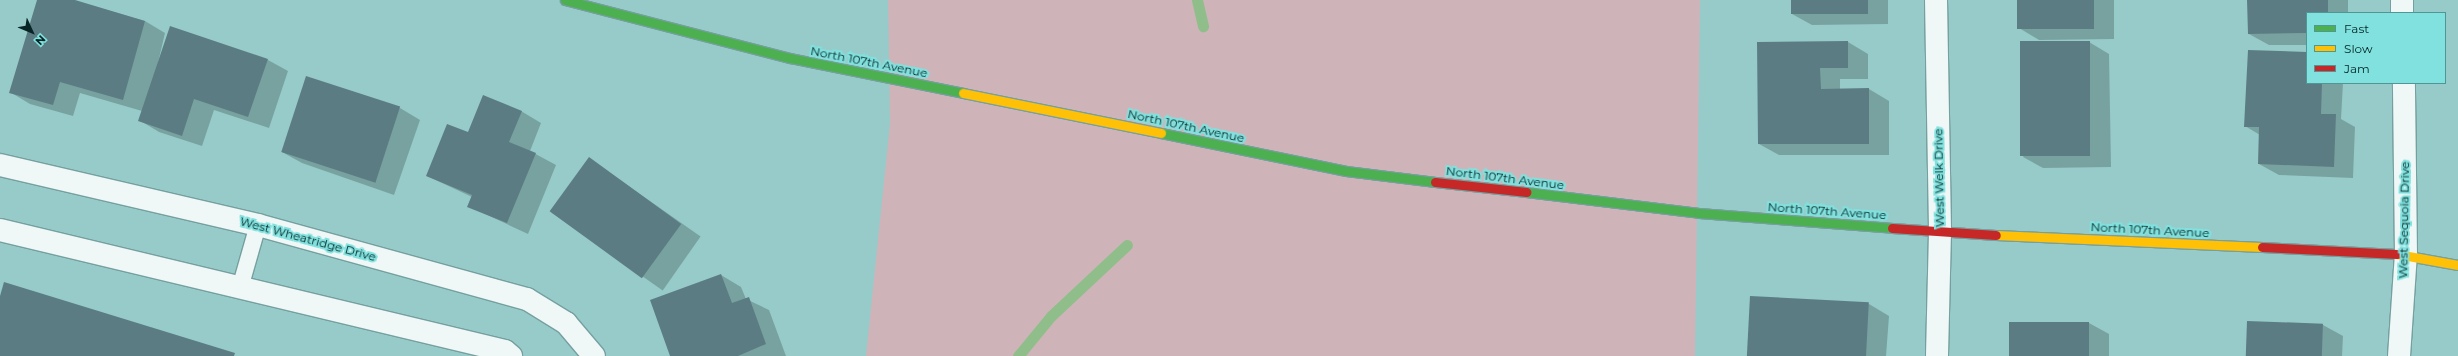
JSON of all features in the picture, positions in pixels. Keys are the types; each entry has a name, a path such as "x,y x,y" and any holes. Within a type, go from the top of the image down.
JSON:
{"street":[{"name":"North 107th Avenue","path":"565,0 790,58 1346,171 1698,213 1940,232 2406,254 2458,265"},
{"name":"West Welk Drive","path":"1936,0 1940,232 1937,356"},
{"path":"2402,0 2402,12"},
{"name":"West Sequoia Drive","path":"2399,356 2406,254 2404,84"},
{"name":"West Wheatridge Drive","path":"0,165 258,225 527,299 566,323 592,356"},
{"path":"0,230 505,352 511,356"}],"lane":[{"path":"240,288 258,225"}],"shaded area":[{"path":"888,0 1700,0 1695,356 866,356 890,123"}],"building":[{"path":"37,0 75,0 145,21 123,100 60,82 53,105 9,93"},
{"path":"1791,0 1868,0 1868,14 1791,14"},
{"path":"2017,0 2094,0 2094,29 2017,29"},
{"path":"2247,0 2328,0 2328,12 2306,12 2306,33 2248,34"},
{"path":"170,26 268,59 248,117 194,99 182,136 138,121"},
{"path":"1848,41 1848,68 1820,68 1821,89 1869,88 1869,144 1758,144 1757,42"},
{"path":"2020,41 2090,41 2090,156 2020,156"},
{"path":"2248,50 2306,52 2306,84 2322,84 2321,114 2336,114 2334,167 2258,164 2259,127 2244,127"},
{"path":"306,76 400,107 375,183 281,152"},
{"path":"483,95 522,111 509,142 536,153 507,223 467,207 472,195 426,176 447,124 468,132"},
{"path":"589,157 681,224 642,278 550,211"},
{"path":"721,274 732,303 749,297 766,344 738,356 670,356 650,300"},
{"path":"4,282 235,353 234,356 0,356 0,296"},
{"path":"1750,296 1869,302 1866,356 1747,356"},
{"path":"2247,321 2323,324 2322,356 2246,356"},
{"path":"2009,322 2089,322 2089,356 2009,356"}],"waterway":[{"path":"1197,0 1203,26"},
{"path":"1018,356 1051,316 1127,245"}],"traffic: fast":[{"path":"565,0 790,58 963,93"},
{"path":"1161,133 1346,171 1435,182"},
{"path":"1526,192 1699,213 1892,228"}],"traffic: slow":[{"path":"963,93 1161,133"},
{"path":"1996,235 2262,247"},
{"path":"2397,254 2458,265"}],"traffic: jam":[{"path":"1435,182 1526,192"},
{"path":"1892,228 1996,235"},
{"path":"2262,247 2397,254"}]}
